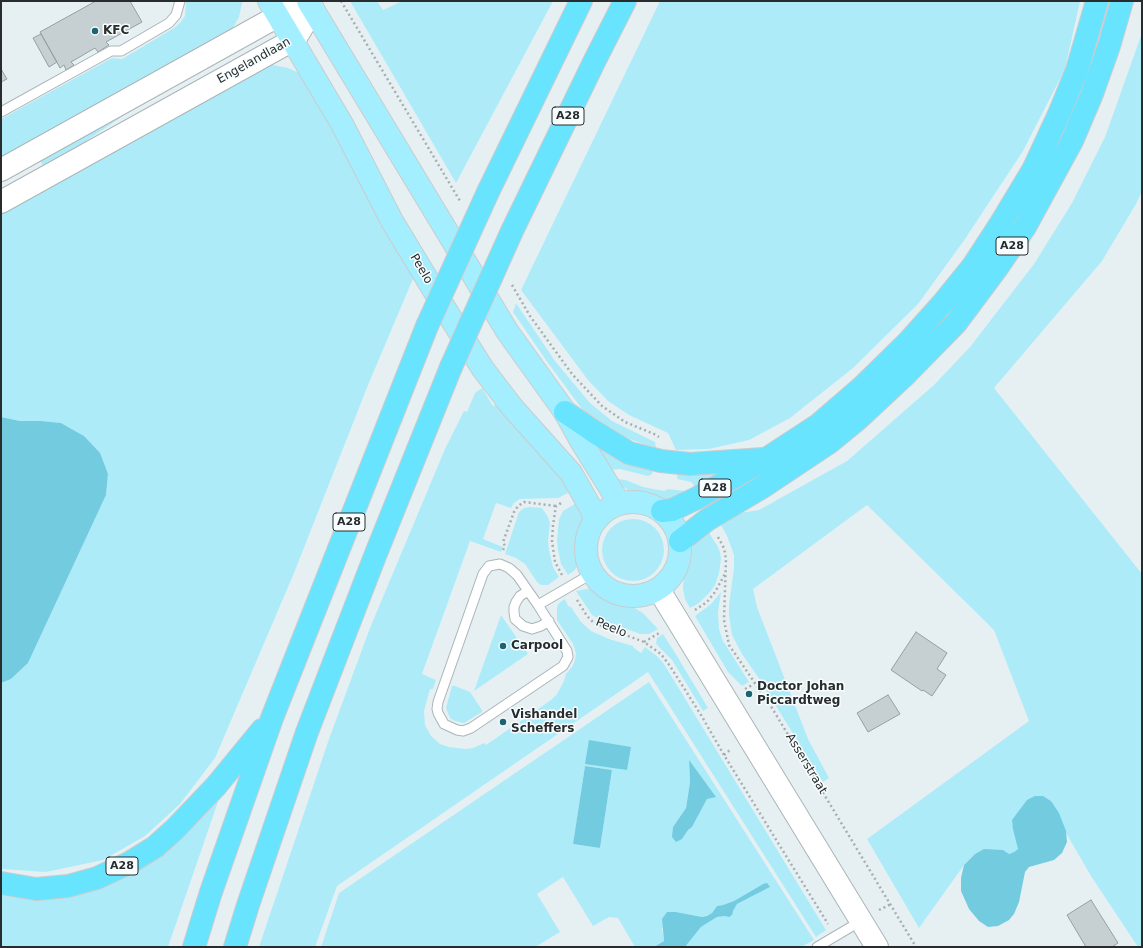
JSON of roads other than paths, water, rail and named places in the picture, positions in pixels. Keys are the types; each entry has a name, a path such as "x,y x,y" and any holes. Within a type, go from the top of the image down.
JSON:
{"highway":[{"name":"A28","path":"194,947 211,892 272,718 427,326 488,192 581,1"},
{"name":"A28","path":"235,947 250,897 307,732 375,556 451,367 512,231 625,1"},
{"name":"A28","path":"662,511 672,510 697,498 766,459 818,425 862,387 908,342 943,303 973,266 1002,223 1033,170 1059,114 1077,70 1097,1"},
{"name":"A28","path":"680,541 707,520 830,442 858,419 903,377 956,323 997,268 1024,227 1072,140 1097,80 1122,1"},
{"name":"A28","path":"565,412 629,453 661,461 690,464 766,459"},
{"name":"A28","path":"1,883 36,889 68,886 97,878 129,863 155,847 175,829 216,786 272,718"}],"main road":[{"path":"1,170 274,8 283,13 310,5 507,331 565,412 580,441 620,504"},
{"name":"Engelandlaan","path":"1,202 293,40 300,31 310,5"},
{"name":"Peelo","path":"274,8 342,124 392,221 450,317 483,369 512,407 571,473 593,512 594,520"},
{"path":"633,502 648,504 662,511 671,521 678,533 680,541 681,552 677,566 671,578 659,590 641,597 624,597 609,591 600,583 588,562 586,548 588,534 594,520 609,508 620,504 633,502"},
{"path":"659,590 877,947"}],"lane":[{"path":"1,112 111,51 121,51 169,23 176,16 180,1"},
{"path":"500,564 509,568 517,575 538,605 567,651 568,657 563,666 471,728 463,731 444,724 438,713 438,702 483,574 489,566 500,564"},
{"path":"538,605 570,588 593,573"},
{"path":"528,591 520,596 516,602 514,612 515,619 523,626 532,629 549,621"},
{"path":"816,947 861,921"}],"place":[{"name":"KFC","path":"95,31"},
{"name":"Carpool","path":"503,646"},
{"name":"Doctor Johan Piccardtweg","path":"749,694"},
{"name":"Vishandel Scheffers","path":"503,722"}]}
